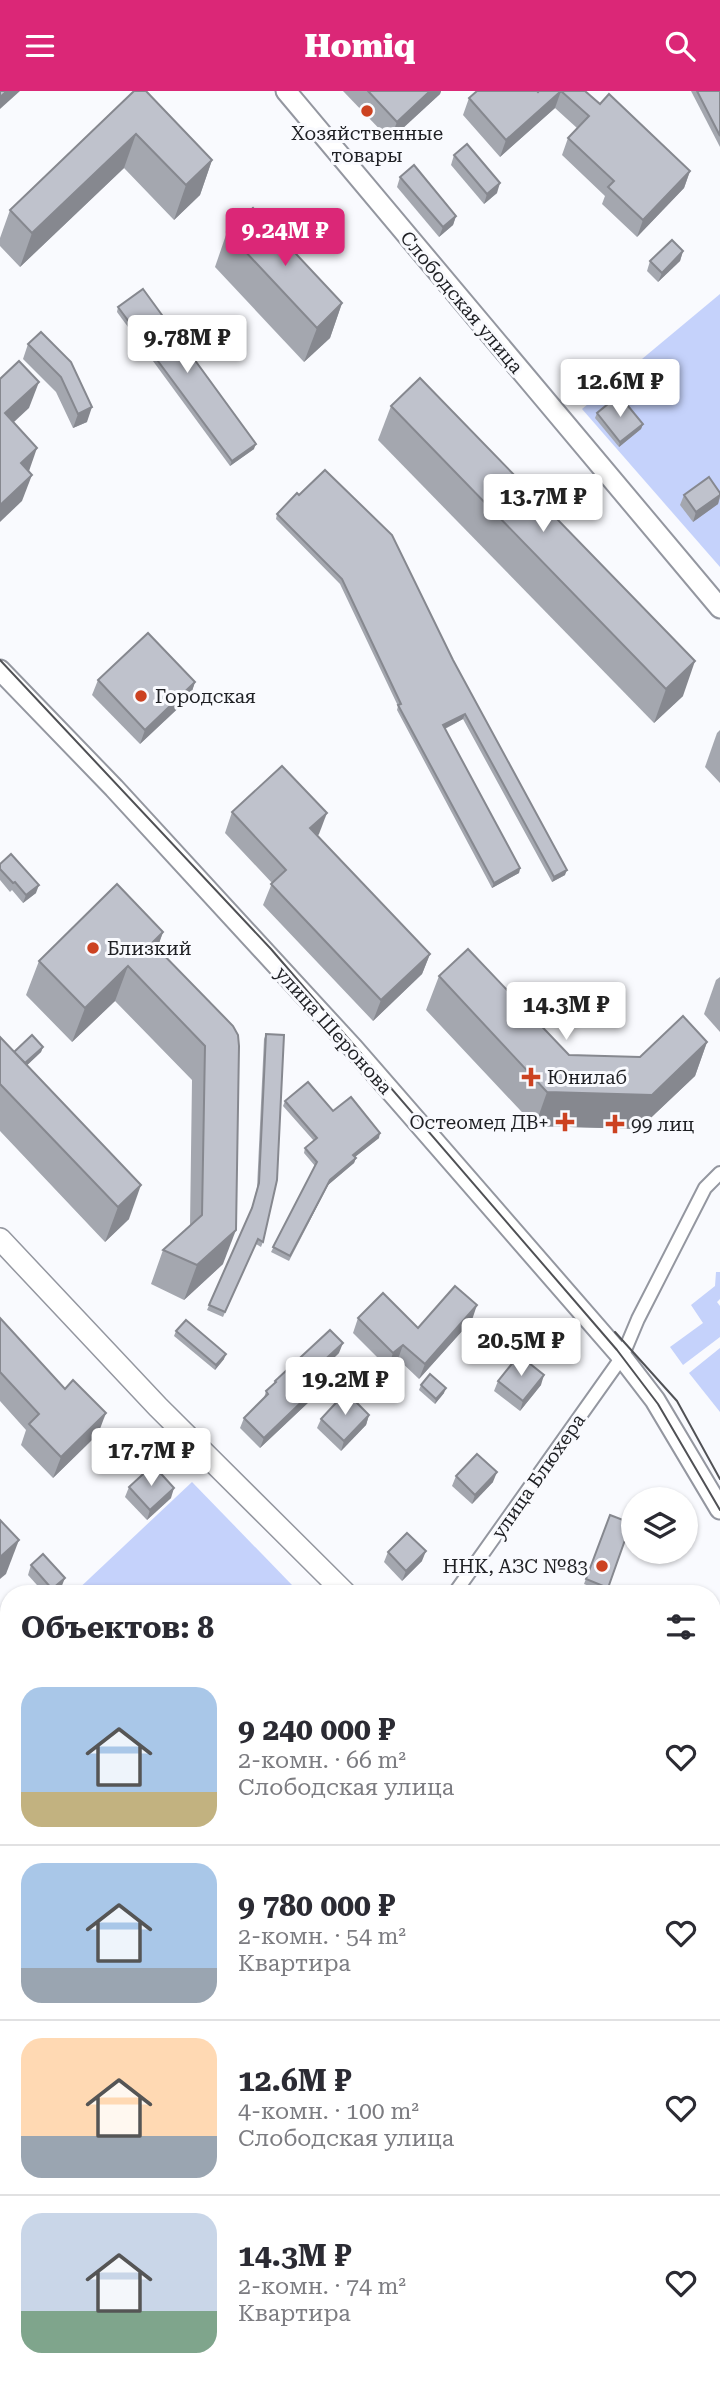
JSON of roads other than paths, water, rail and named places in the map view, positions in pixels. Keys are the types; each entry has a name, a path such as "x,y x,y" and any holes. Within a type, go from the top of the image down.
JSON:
{"main road":[{"name":"Слободская улица","path":"286,91 720,608"},
{"name":"улица Шеронова","path":"0,670 354,1049 622,1357 659,1406 720,1509"},
{"path":"0,1239 158,1407 337,1585"}],"street":[{"name":"улица Блюхера","path":"460,1585 622,1357 638,1319 705,1188 720,1173"}],"tram line":[{"path":"0,660 271,949 617,1350 658,1404 720,1510"},
{"path":"615,1332 677,1401 720,1479"}],"place":[{"name":"Хозяйственные товары","path":"367,111"},
{"name":"Городская","path":"141,696"},
{"name":"Близкий","path":"93,948"},
{"name":"Юнилаб","path":"531,1077"},
{"name":"Остеомед ДВ+","path":"565,1122"},
{"name":"99 лиц","path":"615,1124"},
{"name":"ННК, АЗС №83","path":"602,1566"}]}
